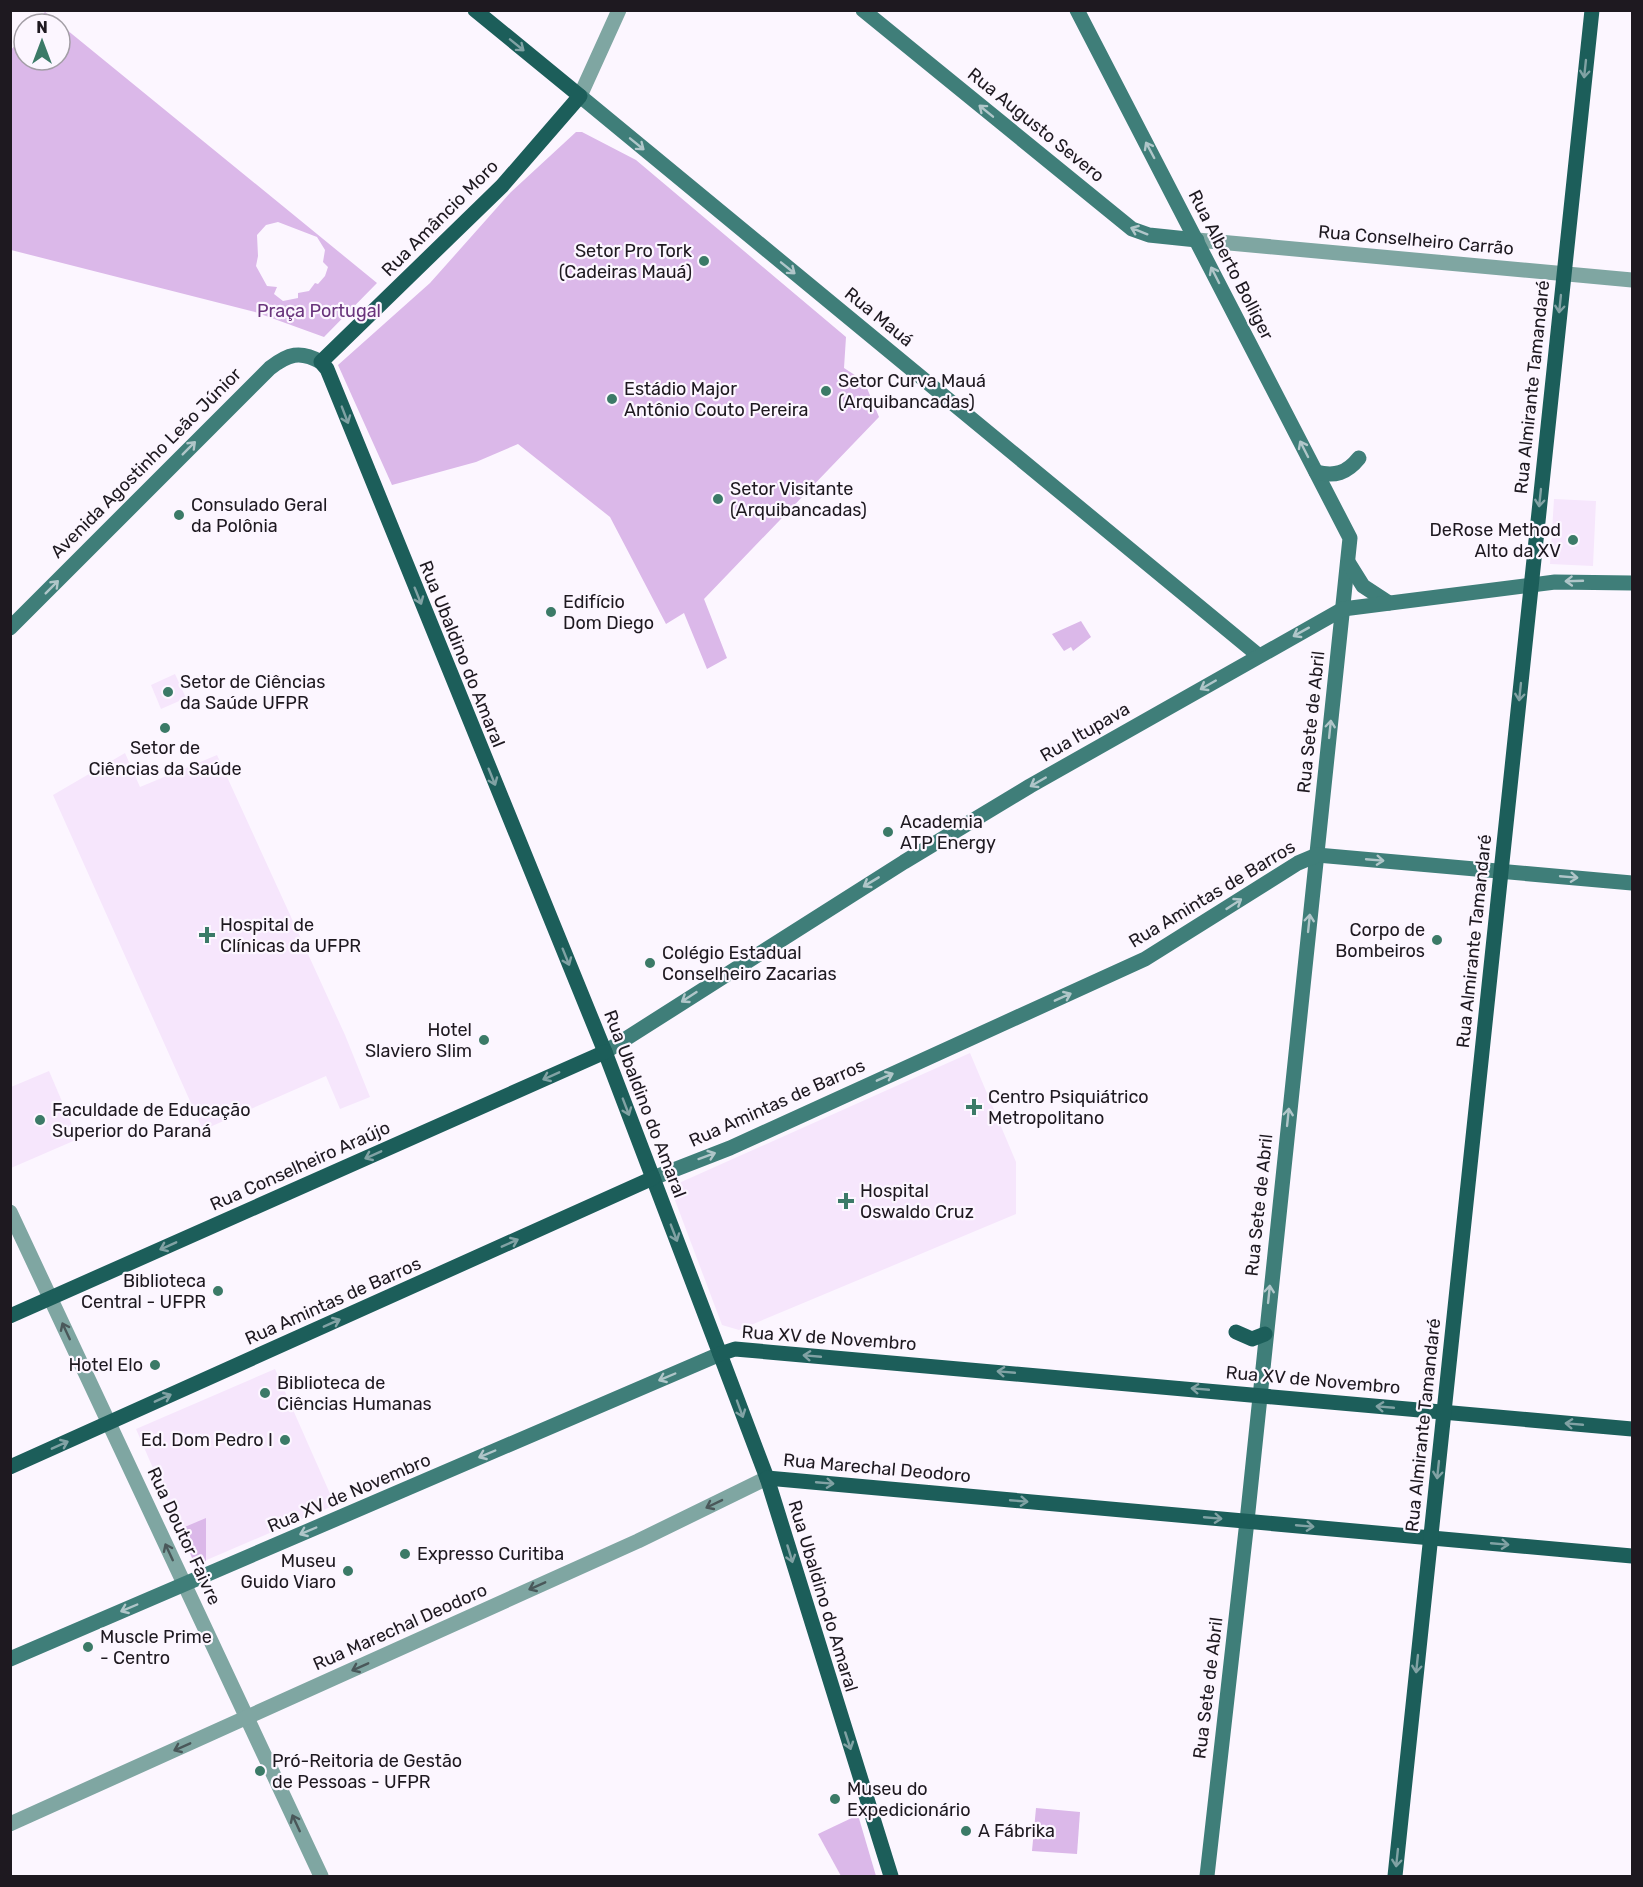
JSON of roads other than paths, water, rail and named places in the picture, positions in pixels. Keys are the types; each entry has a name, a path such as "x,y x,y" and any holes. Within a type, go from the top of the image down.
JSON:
{"main road":[{"name":"Rua Mauá","path":"475,10 1258,656"},
{"name":"Rua Augusto Severo","path":"864,10 1132,229 1149,235 1197,240"},
{"name":"Rua Alberto Bolliger","path":"1077,10 1350,538"},
{"name":"Rua Almirante Tamandaré","path":"1395,1876 1592,10"},
{"name":"Rua Amâncio Moro","path":"321,362 502,186 580,96"},
{"name":"Avenida Agostinho Leão Júnior","path":"10,628 270,368 290,355 306,355 321,362"},
{"name":"Rua Ubaldino do Amaral","path":"321,362 327,369 605,1052 767,1478 891,1876"},
{"path":"1316,472 1326,475 1343,472 1352,467 1359,458"},
{"name":"Rua Sete de Abril","path":"1207,1876 1247,1521 1350,538"},
{"path":"1348,562 1363,586 1389,603"},
{"name":"Rua Itupava","path":"605,1052 857,890 1030,786 1343,609 1531,584 1573,581 1632,583"},
{"path":"1317,855 1632,883"},
{"name":"Rua Amintas de Barros","path":"10,1467 653,1178 730,1148 1145,959 1298,863 1317,855"},
{"name":"Rua Conselheiro Araújo","path":"10,1316 605,1052"},
{"path":"1236,1332 1252,1339 1265,1334"},
{"name":"Rua XV de Novembro","path":"10,1659 735,1349 1259,1394 1632,1430"},
{"name":"Rua Marechal Deodoro","path":"767,1478 1632,1556"}],"street":[{"path":"580,96 619,10"},
{"name":"Rua Conselheiro Carrão","path":"1197,240 1632,280"},
{"name":"Rua Doutor Faivre","path":"10,1212 321,1876"},
{"name":"Rua Marechal Deodoro","path":"10,1824 638,1541 767,1478"}],"place":[{"name":"Setor Pro Tork (Cadeiras Mauá)","path":"704,261"},
{"name":"Setor Curva Mauá (Arquibancadas)","path":"826,391"},
{"name":"Estádio Major Antônio Couto Pereira","path":"612,399"},
{"name":"Setor Visitante (Arquibancadas)","path":"718,499"},
{"name":"Consulado Geral da Polônia","path":"179,515"},
{"name":"DeRose Method Alto da XV","path":"1573,540"},
{"name":"Edifício Dom Diego","path":"551,612"},
{"name":"Setor de Ciências da Saúde UFPR","path":"168,692"},
{"name":"Setor de Ciências da Saúde","path":"165,728"},
{"name":"Academia ATP Energy","path":"888,832"},
{"name":"Hospital de Clínicas da UFPR","path":"207,935"},
{"name":"Corpo de Bombeiros","path":"1437,940"},
{"name":"Colégio Estadual Conselheiro Zacarias","path":"650,963"},
{"name":"Hotel Slaviero Slim","path":"484,1040"},
{"name":"Centro Psiquiátrico Metropolitano","path":"974,1107"},
{"name":"Faculdade de Educação Superior do Paraná","path":"40,1120"},
{"name":"Hospital Oswaldo Cruz","path":"846,1201"},
{"name":"Biblioteca Central - UFPR","path":"218,1291"},
{"name":"Hotel Elo","path":"155,1365"},
{"name":"Biblioteca de Ciências Humanas","path":"265,1393"},
{"name":"Ed. Dom Pedro I","path":"285,1440"},
{"name":"Expresso Curitiba","path":"405,1554"},
{"name":"Museu Guido Viaro","path":"348,1571"},
{"name":"Muscle Prime - Centro","path":"88,1647"},
{"name":"Pró-Reitoria de Gestão de Pessoas - UFPR","path":"260,1771"},
{"name":"Museu do Expedicionário","path":"835,1799"},
{"name":"A Fábrika","path":"966,1831"}],"park label":[{"name":"Praça Portugal","path":"319,311"}]}
